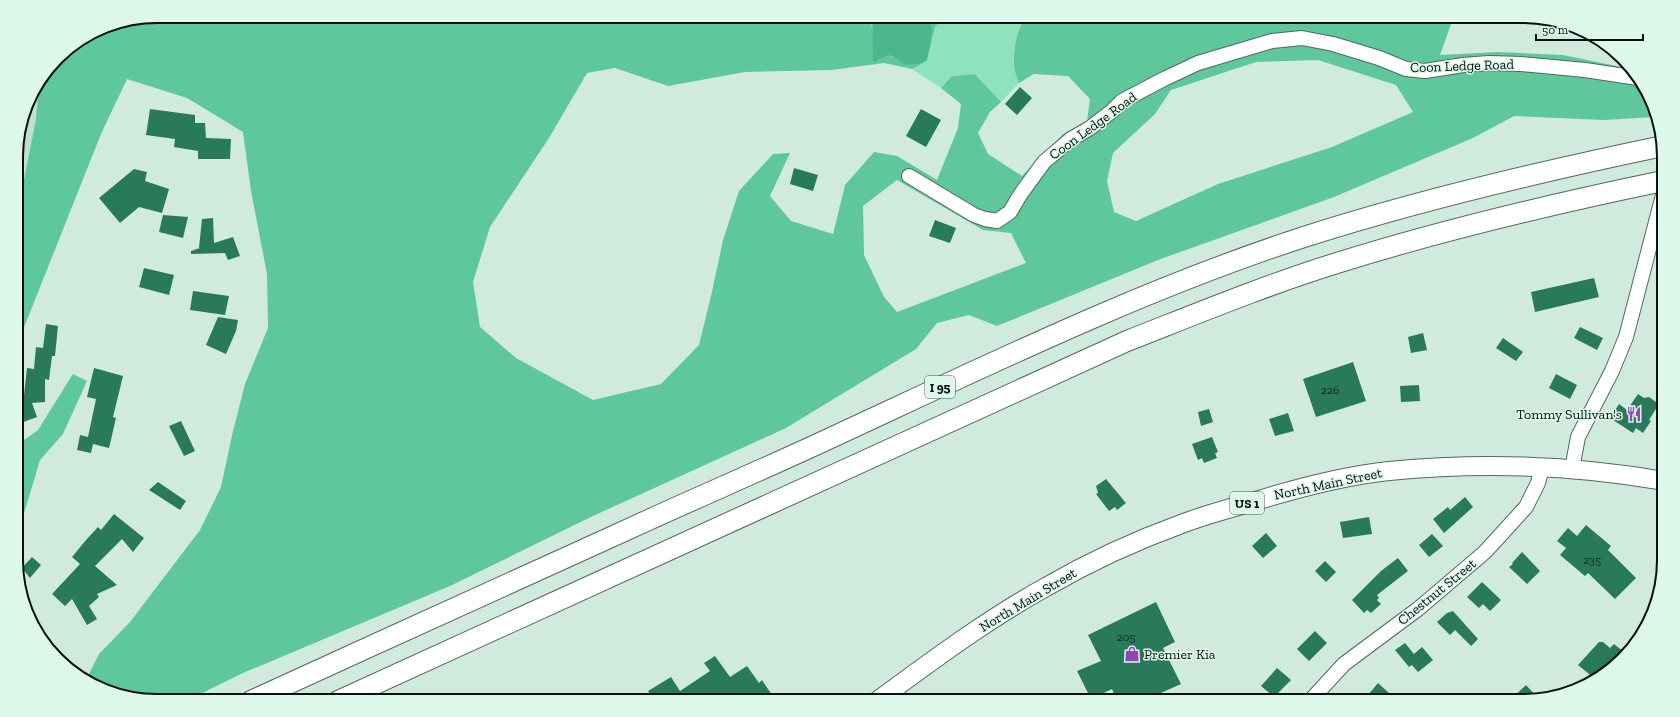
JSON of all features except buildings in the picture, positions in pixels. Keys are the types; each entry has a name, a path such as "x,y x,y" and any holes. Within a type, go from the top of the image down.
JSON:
{"highway":[{"name":"I 95","path":"266,694 1108,311 1184,280 1306,236 1392,211 1584,162 1656,148"},
{"name":"I 95","path":"353,694 1028,386 1127,342 1212,307 1336,263 1433,235 1496,218 1654,183"}],"main road":[{"name":"North Main Street","path":"887,694 1005,611 1046,586 1184,522 1296,488 1387,471 1464,466 1572,469 1607,472 1657,480"}],"street":[{"name":"Coon Ledge Road","path":"909,176 974,215 997,221 1010,212 1020,195 1044,162 1071,139 1090,128 1122,102 1164,79 1198,63 1272,41 1302,38 1333,44 1379,58 1406,69 1425,71 1463,65 1513,64 1585,70 1630,77"},
{"path":"1572,469 1578,437 1612,371 1626,336 1657,218"},
{"name":"Chestnut Street","path":"1316,694 1344,664 1418,609 1485,552 1526,507 1538,483 1542,467"}],"shaded area":[{"path":"148,23 871,23 876,62 884,57 890,56 903,63 928,23 939,23 935,27 927,61 912,69 884,63 832,70 745,72 668,86 615,68 587,73 549,138 490,227 473,282 480,327 516,358 593,400 661,384 699,345 723,240 739,191 773,154 790,153 770,196 791,221 833,234 845,185 874,152 897,156 937,180 958,128 961,104 941,88 952,76 975,74 1001,102 990,112 978,133 988,154 1022,176 1063,134 1087,121 1090,99 1068,76 1034,74 1019,83 1014,67 1014,50 1022,23 1451,23 1440,55 1498,52 1563,55 1622,67 1639,90 1651,117 1604,120 1514,116 1473,138 1334,197 1158,260 997,326 969,315 937,323 916,349 786,428 593,516 450,586 243,673 200,694 148,694 106,684 89,675 99,654 130,622 200,530 221,487 245,384 268,328 267,274 251,191 243,132 187,98 127,79 101,134 23,330 23,185 36,119 38,96 62,62 90,41 106,33","holes":["1318,60 1396,85 1413,112 1332,147 1218,184 1136,221 1114,212 1107,181 1113,153 1155,114 1171,90 1256,62","897,180 983,230 1011,233 1026,263 897,312 884,297 864,255 863,206"]},
{"path":"872,23 931,23 932,33 927,59 922,63 906,65 892,56 886,56 876,62 873,61"},
{"path":"940,23 1022,23 1014,50 1014,67 1019,83 1001,102 975,74 952,76 941,88 912,69 927,61 935,27"},
{"path":"38,96 36,119 23,185 24,140 33,106"},
{"path":"73,374 87,381 63,434 40,460 23,517 23,441 38,430"}],"place":[{"name":"Tommy Sullivan's","path":"1634,414"},
{"name":"Premier Kia","path":"1132,654"}]}
